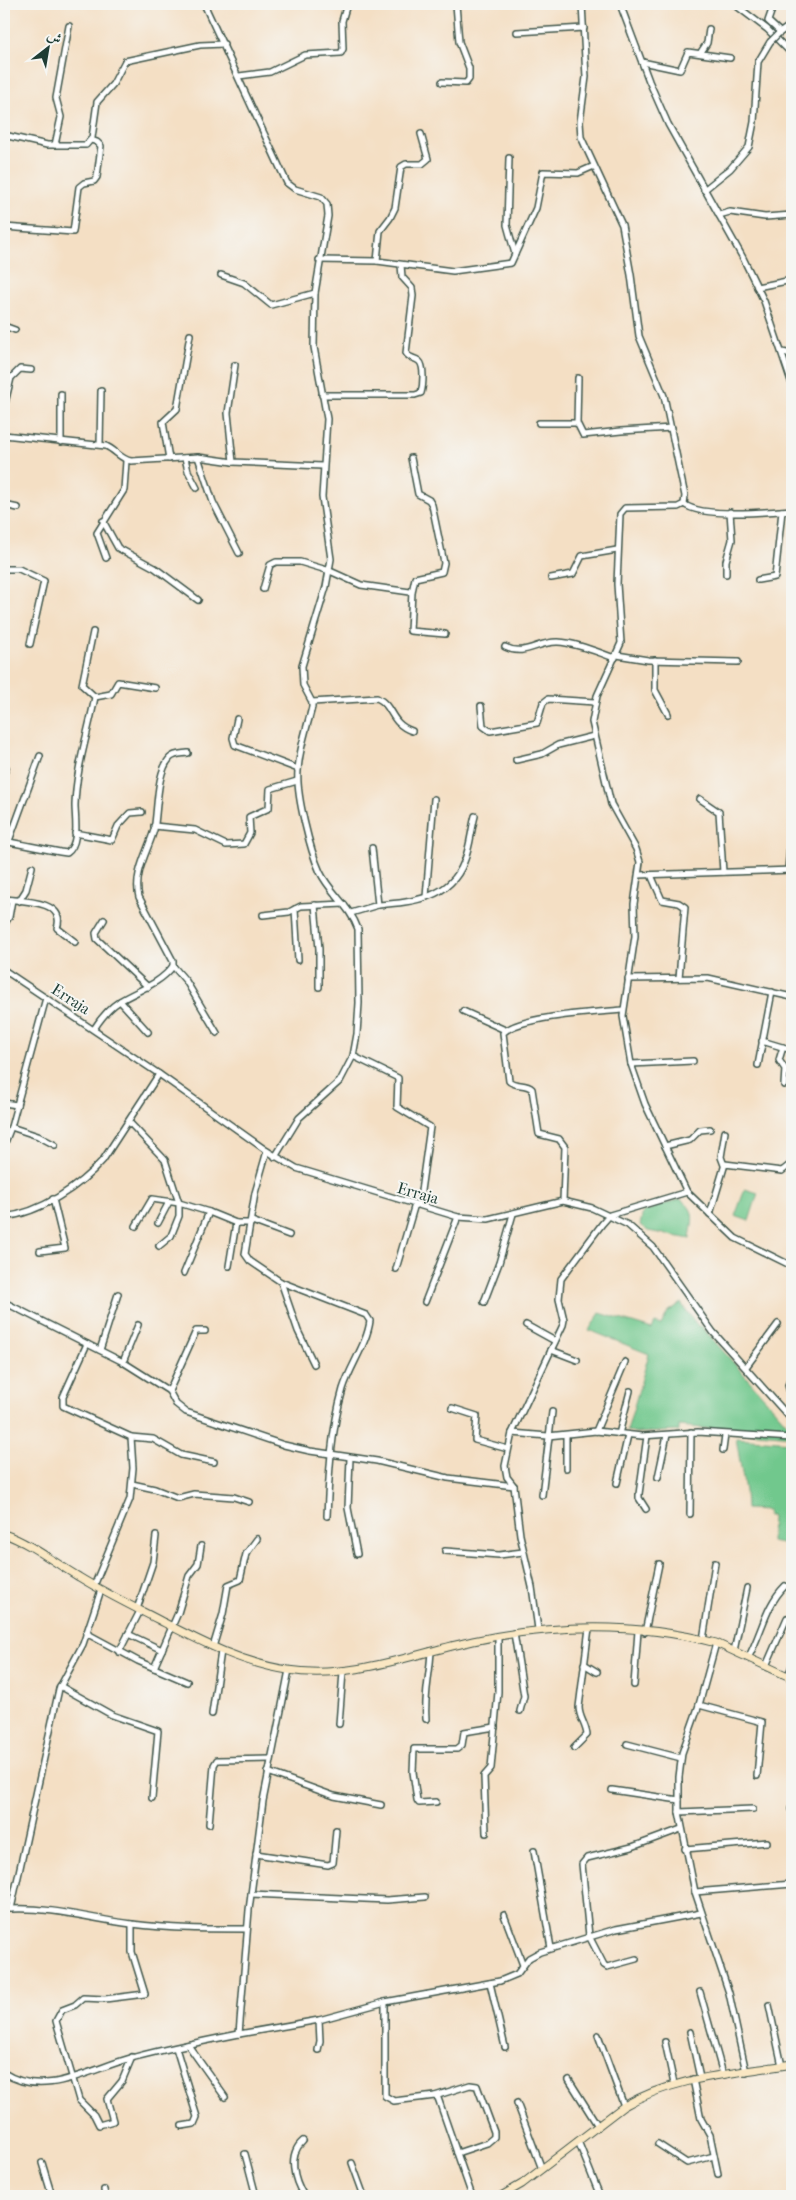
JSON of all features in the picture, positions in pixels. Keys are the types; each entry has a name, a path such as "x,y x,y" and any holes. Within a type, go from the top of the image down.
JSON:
{"main road":[{"path":"5,1533 101,1590 221,1651 249,1661 289,1670 343,1672 514,1633 538,1629 589,1628 642,1631 716,1643 790,1677"},
{"path":"505,2195 624,2106 642,2096 696,2078 792,2064"}],"street":[{"path":"204,4 287,183 295,189 321,197 327,204 328,216 314,293 314,347 327,419 322,466 322,497 331,549 330,571 302,666 303,685 312,702 297,781 308,832 320,872 351,914 358,929 357,1034 353,1056 340,1081 299,1118 275,1157"},
{"path":"239,76 270,72 305,55 341,54 343,49 342,21 347,4"},
{"path":"442,82 466,83 469,79 469,68 459,42 456,4"},
{"path":"582,4 586,76 580,130 583,143 622,225 639,336 664,396 684,481 684,504"},
{"path":"620,4 672,132 719,214 772,320 792,384"},
{"path":"734,4 767,29 792,54"},
{"path":"774,4 768,21 779,33"},
{"path":"704,190 730,169 749,147 754,122 758,62 770,42 792,24"},
{"path":"55,145 61,117 56,98 69,26"},
{"path":"517,32 584,28"},
{"path":"701,52 707,43 709,29"},
{"path":"91,140 97,102 113,84 125,61 200,45 224,44"},
{"path":"642,62 680,70 688,52 701,52 730,58"},
{"path":"377,261 380,231 394,208 401,167 404,165 424,164 428,159 421,134"},
{"path":"4,135 55,145 82,145 91,140"},
{"path":"4,227 73,232 79,187 84,183 94,181 97,177 101,146 91,140"},
{"path":"508,158 507,226 515,255"},
{"path":"319,260 377,261 442,270 463,270 511,263 536,208 543,172 578,173 594,166"},
{"path":"719,214 730,212 765,217 792,215"},
{"path":"322,395 416,395 421,393 422,366 418,360 409,358 406,353 413,296 412,288 402,277 401,265"},
{"path":"221,275 244,283 273,305 314,293"},
{"path":"757,287 792,280"},
{"path":"4,326 15,330"},
{"path":"170,459 163,422 177,409 190,335"},
{"path":"782,352 792,354"},
{"path":"233,462 228,413 235,365"},
{"path":"4,407 14,374 20,369 31,370"},
{"path":"578,378 577,423 581,433 587,436 621,431 672,428"},
{"path":"100,445 101,391"},
{"path":"61,394 61,442"},
{"path":"539,423 577,423"},
{"path":"4,435 100,445 113,449 126,461 198,457 233,462 322,466"},
{"path":"198,457 213,502 239,553"},
{"path":"185,458 188,471 198,488"},
{"path":"411,458 418,494 430,500 432,505 444,563 440,573 415,578 412,592 411,632 445,634"},
{"path":"106,558 96,533 124,490 126,461"},
{"path":"684,504 694,510 730,512 792,510"},
{"path":"684,504 678,507 625,508 620,514 617,550 621,639 616,656 595,702 592,716 594,736 611,804 636,849 640,862 634,904 635,936 623,1010 624,1024 631,1064 645,1104 687,1192 739,1241 792,1266"},
{"path":"4,505 18,508"},
{"path":"758,580 775,577 782,511"},
{"path":"726,574 725,567 732,540 730,512"},
{"path":"103,521 110,538 118,548 161,573 184,592 198,600"},
{"path":"551,578 573,574 582,556 617,550"},
{"path":"263,589 272,563 300,562 330,571 361,585 412,592"},
{"path":"4,569 19,569 44,581 30,644"},
{"path":"92,632 82,685 95,698"},
{"path":"505,647 524,651 541,644 559,642 616,656 655,660 738,662"},
{"path":"655,660 655,690 668,714"},
{"path":"95,698 111,694 118,682 155,688"},
{"path":"40,756 7,841 67,853 71,849 75,834 78,768 95,698"},
{"path":"312,702 377,698 383,701 398,725 412,731"},
{"path":"481,706 483,726 490,731 537,723 543,703 548,699 595,702"},
{"path":"237,719 233,738 235,745 298,769"},
{"path":"516,760 542,754 558,745 594,736"},
{"path":"188,753 175,754 169,759 159,791 154,826 141,868 138,893 173,961 173,966 186,981 217,1034"},
{"path":"154,826 195,830 226,845 244,844 250,833 249,816 269,808 270,789 297,781"},
{"path":"426,897 434,799"},
{"path":"700,799 719,812 723,872"},
{"path":"75,834 112,840 118,826 130,812 142,812"},
{"path":"351,914 378,905 404,902 442,892 464,862 475,816"},
{"path":"639,875 790,870 792,821"},
{"path":"372,848 378,905"},
{"path":"18,900 26,890 32,867"},
{"path":"651,875 662,900 679,903 685,907 679,978"},
{"path":"4,899 41,904 56,911 59,922 56,928 75,942"},
{"path":"4,924 8,917 12,900"},
{"path":"263,915 289,912 301,906 344,904"},
{"path":"315,905 319,949 319,988"},
{"path":"296,909 298,960"},
{"path":"104,920 96,933 97,939 148,987"},
{"path":"94,1029 106,1013 120,1001 148,987 173,966"},
{"name":"Erraja","path":"4,970 160,1074 275,1157 296,1168 458,1217 488,1219 564,1201 592,1208 628,1225 653,1247 713,1332 792,1420"},
{"path":"628,979 708,978 792,997"},
{"path":"758,1065 772,992"},
{"path":"4,1145 6,1134 11,1127 46,998"},
{"path":"120,1001 148,1032"},
{"path":"463,1011 505,1030 529,1022 567,1015 623,1010"},
{"path":"505,1030 503,1033 509,1081 512,1084 528,1086 532,1089 539,1134 559,1139 565,1147 564,1201"},
{"path":"762,1041 792,1050"},
{"path":"783,1047 779,1060 785,1069 784,1085"},
{"path":"353,1056 398,1078 397,1107 430,1127 417,1204 396,1269"},
{"path":"631,1064 693,1061"},
{"path":"4,1217 29,1211 53,1199 94,1170 129,1122 160,1074"},
{"path":"4,1103 17,1105"},
{"path":"129,1122 165,1160 179,1203 179,1216 171,1236 159,1246"},
{"path":"11,1127 38,1136 55,1145"},
{"path":"665,1146 690,1140 700,1130 710,1129"},
{"path":"710,1214 724,1165 721,1156 725,1132"},
{"path":"267,1151 255,1193 245,1252 246,1258 281,1282 366,1316 370,1321 344,1388 330,1455 327,1516"},
{"path":"724,1165 728,1163 782,1171 792,1163"},
{"path":"538,1629 523,1552 514,1486 505,1473 512,1433 564,1320 559,1299 561,1278 587,1242 610,1215 687,1192"},
{"path":"40,1252 65,1248 53,1199"},
{"path":"136,1226 150,1201 156,1199 179,1203 209,1212 236,1223 251,1222 289,1235"},
{"path":"158,1222 168,1202"},
{"path":"184,1273 209,1212"},
{"path":"484,1302 499,1263 513,1214"},
{"path":"425,1302 458,1217"},
{"path":"229,1266 236,1223"},
{"path":"281,1282 298,1331 314,1364"},
{"path":"100,1350 118,1294"},
{"path":"4,1302 123,1362 169,1392 176,1404 186,1412 284,1446 386,1463 448,1478 514,1486"},
{"path":"123,1362 138,1324"},
{"path":"746,1367 778,1324"},
{"path":"526,1325 554,1341"},
{"path":"169,1392 196,1330 205,1331"},
{"path":"87,1344 62,1397 63,1406 131,1437 154,1439 181,1456 214,1462"},
{"path":"551,1350 577,1360"},
{"path":"596,1431 625,1362"},
{"path":"792,1376 788,1385 792,1400"},
{"path":"619,1434 630,1392"},
{"path":"452,1408 477,1416 474,1440 508,1449"},
{"path":"542,1495 552,1412"},
{"path":"512,1433 548,1436 596,1431 647,1436 691,1432 792,1438"},
{"path":"690,1514 691,1432"},
{"path":"723,1450 725,1434"},
{"path":"566,1435 566,1468"},
{"path":"617,1483 628,1435"},
{"path":"658,1477 667,1435"},
{"path":"646,1509 639,1498 639,1494 647,1436"},
{"path":"94,1586 130,1498 132,1484 131,1437"},
{"path":"350,1458 348,1508 357,1554"},
{"path":"132,1484 155,1489 178,1498 194,1494 234,1497 249,1502"},
{"path":"119,1652 138,1610 152,1562 156,1536"},
{"path":"213,1647 223,1614 228,1585 240,1580 246,1554 257,1539"},
{"path":"154,1668 172,1627 189,1576 198,1564 201,1546"},
{"path":"445,1552 500,1555 523,1552"},
{"path":"703,1640 715,1563"},
{"path":"634,1685 642,1631 659,1564"},
{"path":"748,1658 759,1638 770,1604 785,1586"},
{"path":"734,1651 747,1588"},
{"path":"11,1909 60,1686 76,1659 101,1590"},
{"path":"766,1666 787,1618"},
{"path":"574,1748 587,1735 584,1722 579,1713 589,1628"},
{"path":"86,1633 119,1652 187,1682"},
{"path":"514,1633 524,1696 520,1712"},
{"path":"128,1634 162,1650"},
{"path":"486,1832 484,1776 491,1768 495,1728 498,1637"},
{"path":"716,1643 699,1705 681,1758 679,1812 695,1892 729,1993 746,2072"},
{"path":"212,1714 221,1651"},
{"path":"426,1719 424,1698 429,1677 431,1651"},
{"path":"584,1664 597,1672"},
{"path":"790,1677 792,1666"},
{"path":"239,2034 250,1894 268,1772 289,1670"},
{"path":"339,1724 343,1672"},
{"path":"60,1686 112,1715 158,1731 152,1798"},
{"path":"699,1705 762,1722 758,1776"},
{"path":"436,1802 419,1803 417,1800 414,1750 457,1748 462,1745 464,1732 495,1728"},
{"path":"627,1744 681,1758"},
{"path":"209,1824 216,1760 271,1759"},
{"path":"268,1772 334,1796 381,1804"},
{"path":"612,1790 679,1800"},
{"path":"679,1812 753,1810"},
{"path":"636,1959 607,1967 604,1965 589,1936 584,1861 595,1856 644,1843 681,1829"},
{"path":"256,1854 328,1865 333,1863 335,1858 336,1830"},
{"path":"685,1849 767,1842"},
{"path":"534,1851 551,1948"},
{"path":"695,1892 792,1884"},
{"path":"250,1894 387,1900 426,1897"},
{"path":"4,1908 62,1910 132,1924 202,1929 247,1929"},
{"path":"4,2074 19,2082 28,2084 73,2078 132,2057 239,2034 320,2020 385,2002 490,1983 513,1976 532,1955 551,1948 589,1936 701,1913"},
{"path":"504,1915 523,1965"},
{"path":"132,1924 132,1952 145,1994 105,1999 83,1998 75,2005 62,2010 56,2017 79,2100 94,2115 97,2124 100,2126 108,2124 114,2118 107,2099 122,2082 132,2057"},
{"path":"490,1983 505,2047"},
{"path":"700,1992 723,2074"},
{"path":"385,2002 386,2096 394,2101 435,2096 470,2085 477,2086 495,2135 487,2143 457,2153"},
{"path":"769,2005 782,2066"},
{"path":"318,2050 320,2020"},
{"path":"690,2032 700,2113 710,2135 718,2174"},
{"path":"598,2035 624,2106"},
{"path":"664,2042 674,2084"},
{"path":"188,2045 225,2097"},
{"path":"176,2048 197,2117 194,2124 182,2126"},
{"path":"569,2080 598,2126"},
{"path":"435,2096 440,2103 472,2196"},
{"path":"517,2102 542,2169"},
{"path":"303,2140 296,2149 294,2161 297,2182 304,2196"},
{"path":"578,2141 600,2196"},
{"path":"658,2144 686,2163 714,2156"},
{"path":"244,2154 256,2196"},
{"path":"42,2163 52,2196"},
{"path":"352,2163 364,2196"},
{"path":"104,2190 105,2196"}],"green space":[{"path":"745,1189 758,1193 749,1221 735,1216"},
{"path":"680,1199 686,1203 692,1212 690,1239 648,1231 640,1225 643,1212"},
{"path":"681,1303 698,1327 701,1326 792,1429 792,1436 679,1426 679,1431 637,1433 627,1431 649,1354 589,1330 600,1313 652,1329 655,1323 661,1325 668,1312"},
{"path":"736,1438 792,1442 792,1546 771,1542 772,1516 768,1516 768,1510 746,1509 745,1491"}]}
